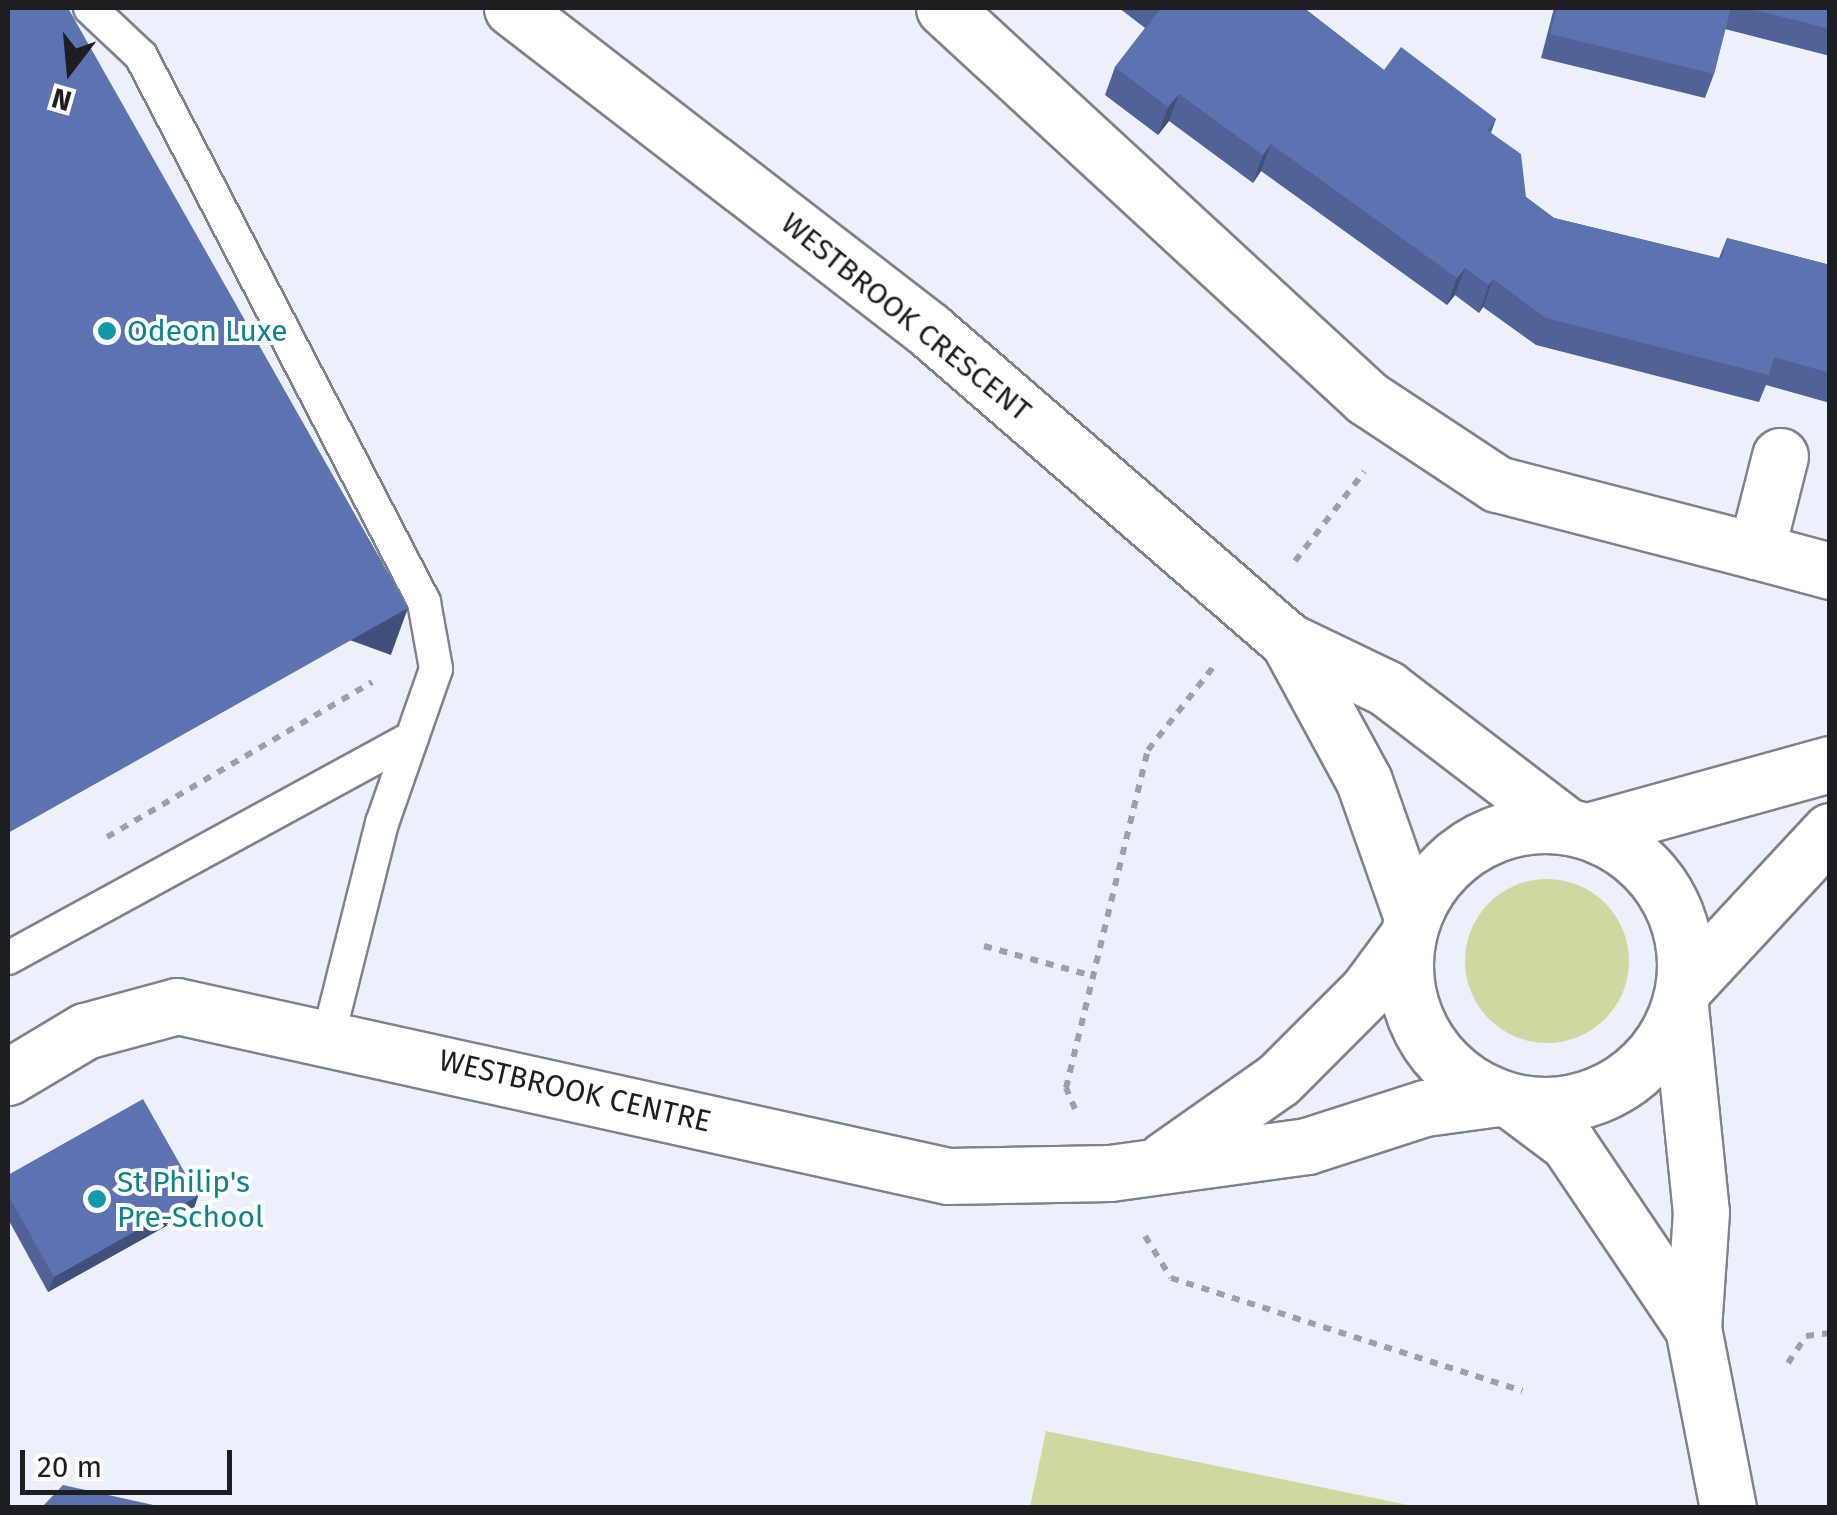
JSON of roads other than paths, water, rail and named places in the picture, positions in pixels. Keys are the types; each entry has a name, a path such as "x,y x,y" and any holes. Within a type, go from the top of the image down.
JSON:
{"street":[{"name":"WESTBROOK CRESCENT","path":"512,8 929,330 1288,641 1386,688 1576,828"},
{"path":"944,8 1038,102 1403,422 1497,484 1830,571"},
{"path":"1756,551 1780,456"},
{"name":"WESTBROOK CRESCENT","path":"1288,641 1364,782 1409,927"},
{"path":"1157,1164 1278,1080 1368,991 1409,927 1436,875 1472,843 1518,827 1576,828 1830,764"},
{"path":"1576,828 1654,874 1678,922 1701,1212 1693,1328 1728,1508"},
{"path":"1507,1101 1598,1096 1653,1054 1683,997 1830,831"},
{"path":"1409,927 1404,976 1420,1028 1462,1080 1507,1101 1568,1143 1693,1328"},
{"name":"WESTBROOK CENTRE","path":"8,1077 85,1031 178,1006 329,1034 948,1176 1157,1164 1307,1146 1425,1108 1507,1101"}],"lane":[{"path":"90,8 141,56 424,602 436,669 412,738 329,1034"},
{"path":"8,958 412,738"}],"place":[{"name":"Odeon Luxe","path":"107,331"},
{"name":"St Philip's Pre-School","path":"97,1199"}]}
